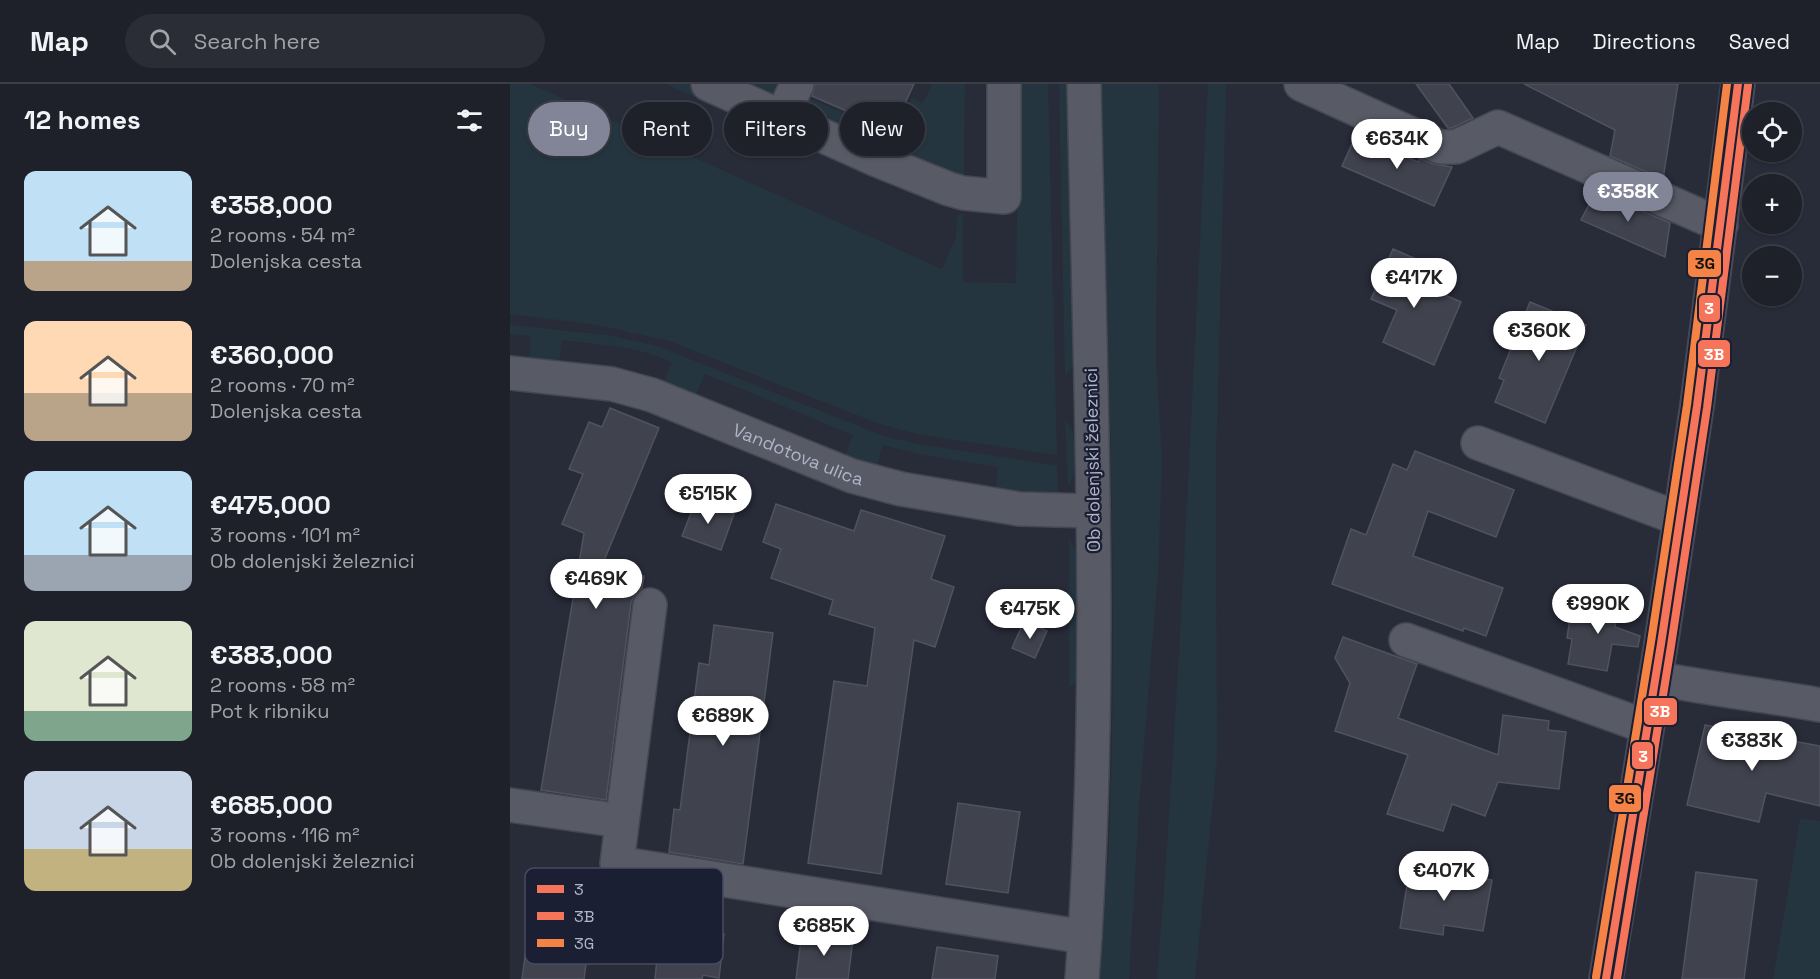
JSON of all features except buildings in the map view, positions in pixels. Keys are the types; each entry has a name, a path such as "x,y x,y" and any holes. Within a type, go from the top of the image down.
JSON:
{"main road":[{"path":"1606,979 1680,519 1738,84"}],"street":[{"path":"708,84 748,102"},
{"path":"789,102 797,84"},
{"path":"828,138 963,194 1004,197 1004,84"},
{"name":"Ob dolenjski železnici","path":"1082,979 1095,696 1084,84"},
{"path":"1301,84 1440,147 1456,147 1498,127 1721,225"},
{"name":"Vandotova ulica","path":"510,373 612,384 652,395 852,476 901,489 1018,509 1093,511"},
{"path":"1478,443 1680,519"},
{"path":"648,868 616,863 650,605"},
{"path":"1406,640 1647,727"},
{"path":"1655,678 1697,687 1820,705"},
{"path":"510,805 622,821"},
{"path":"723,880 1085,936"}],"shaded area":[{"path":"510,84 531,84 571,102 528,102 528,156 610,156 610,120 622,125 622,156 691,156 942,269 956,237 957,216 963,213 963,282 1016,283 1019,84 1048,84 1057,455 916,434 877,423 669,341 598,325 510,314"},
{"path":"666,84 687,84 727,102 724,102 724,110 712,105 712,102 706,102"},
{"path":"730,84 785,84 777,102 769,102"},
{"path":"932,84 965,84 964,178 906,156 925,156 923,102"},
{"path":"1059,84 1067,84 1074,361 1065,376"},
{"path":"1101,84 1159,84 1156,356 1162,462 1158,573 1139,807 1129,979 1099,979 1110,820 1113,636 1111,452"},
{"path":"1208,84 1226,84 1216,462 1217,760 1195,979 1157,979 1179,643"},
{"path":"802,95 818,102 799,102"},
{"path":"911,98 921,102 909,102"},
{"path":"828,106 840,112 840,131 828,126"},
{"path":"828,147 840,153 840,156 847,156 874,168 923,194 917,196 827,156"},
{"path":"510,325 607,335 657,346 886,437 1057,466 1058,493 1044,497 995,491 998,467 923,455 883,445 876,468 844,458 853,435 705,374 694,398 663,384 672,362 659,357 618,347 562,340 559,365 529,361 531,336 510,334"},
{"path":"1065,420 1074,435 1077,452 1072,478 1068,486"},
{"path":"1069,538 1078,560 1079,680 1069,687"},
{"path":"1800,819 1820,821 1820,979 1773,979"}],"transit line":[{"name":"3G","path":"1596,977 1687,405 1727,84"},
{"name":"3","path":"1606,979 1697,406 1738,84"},
{"name":"3B","path":"1617,979 1707,408 1748,85"}]}
